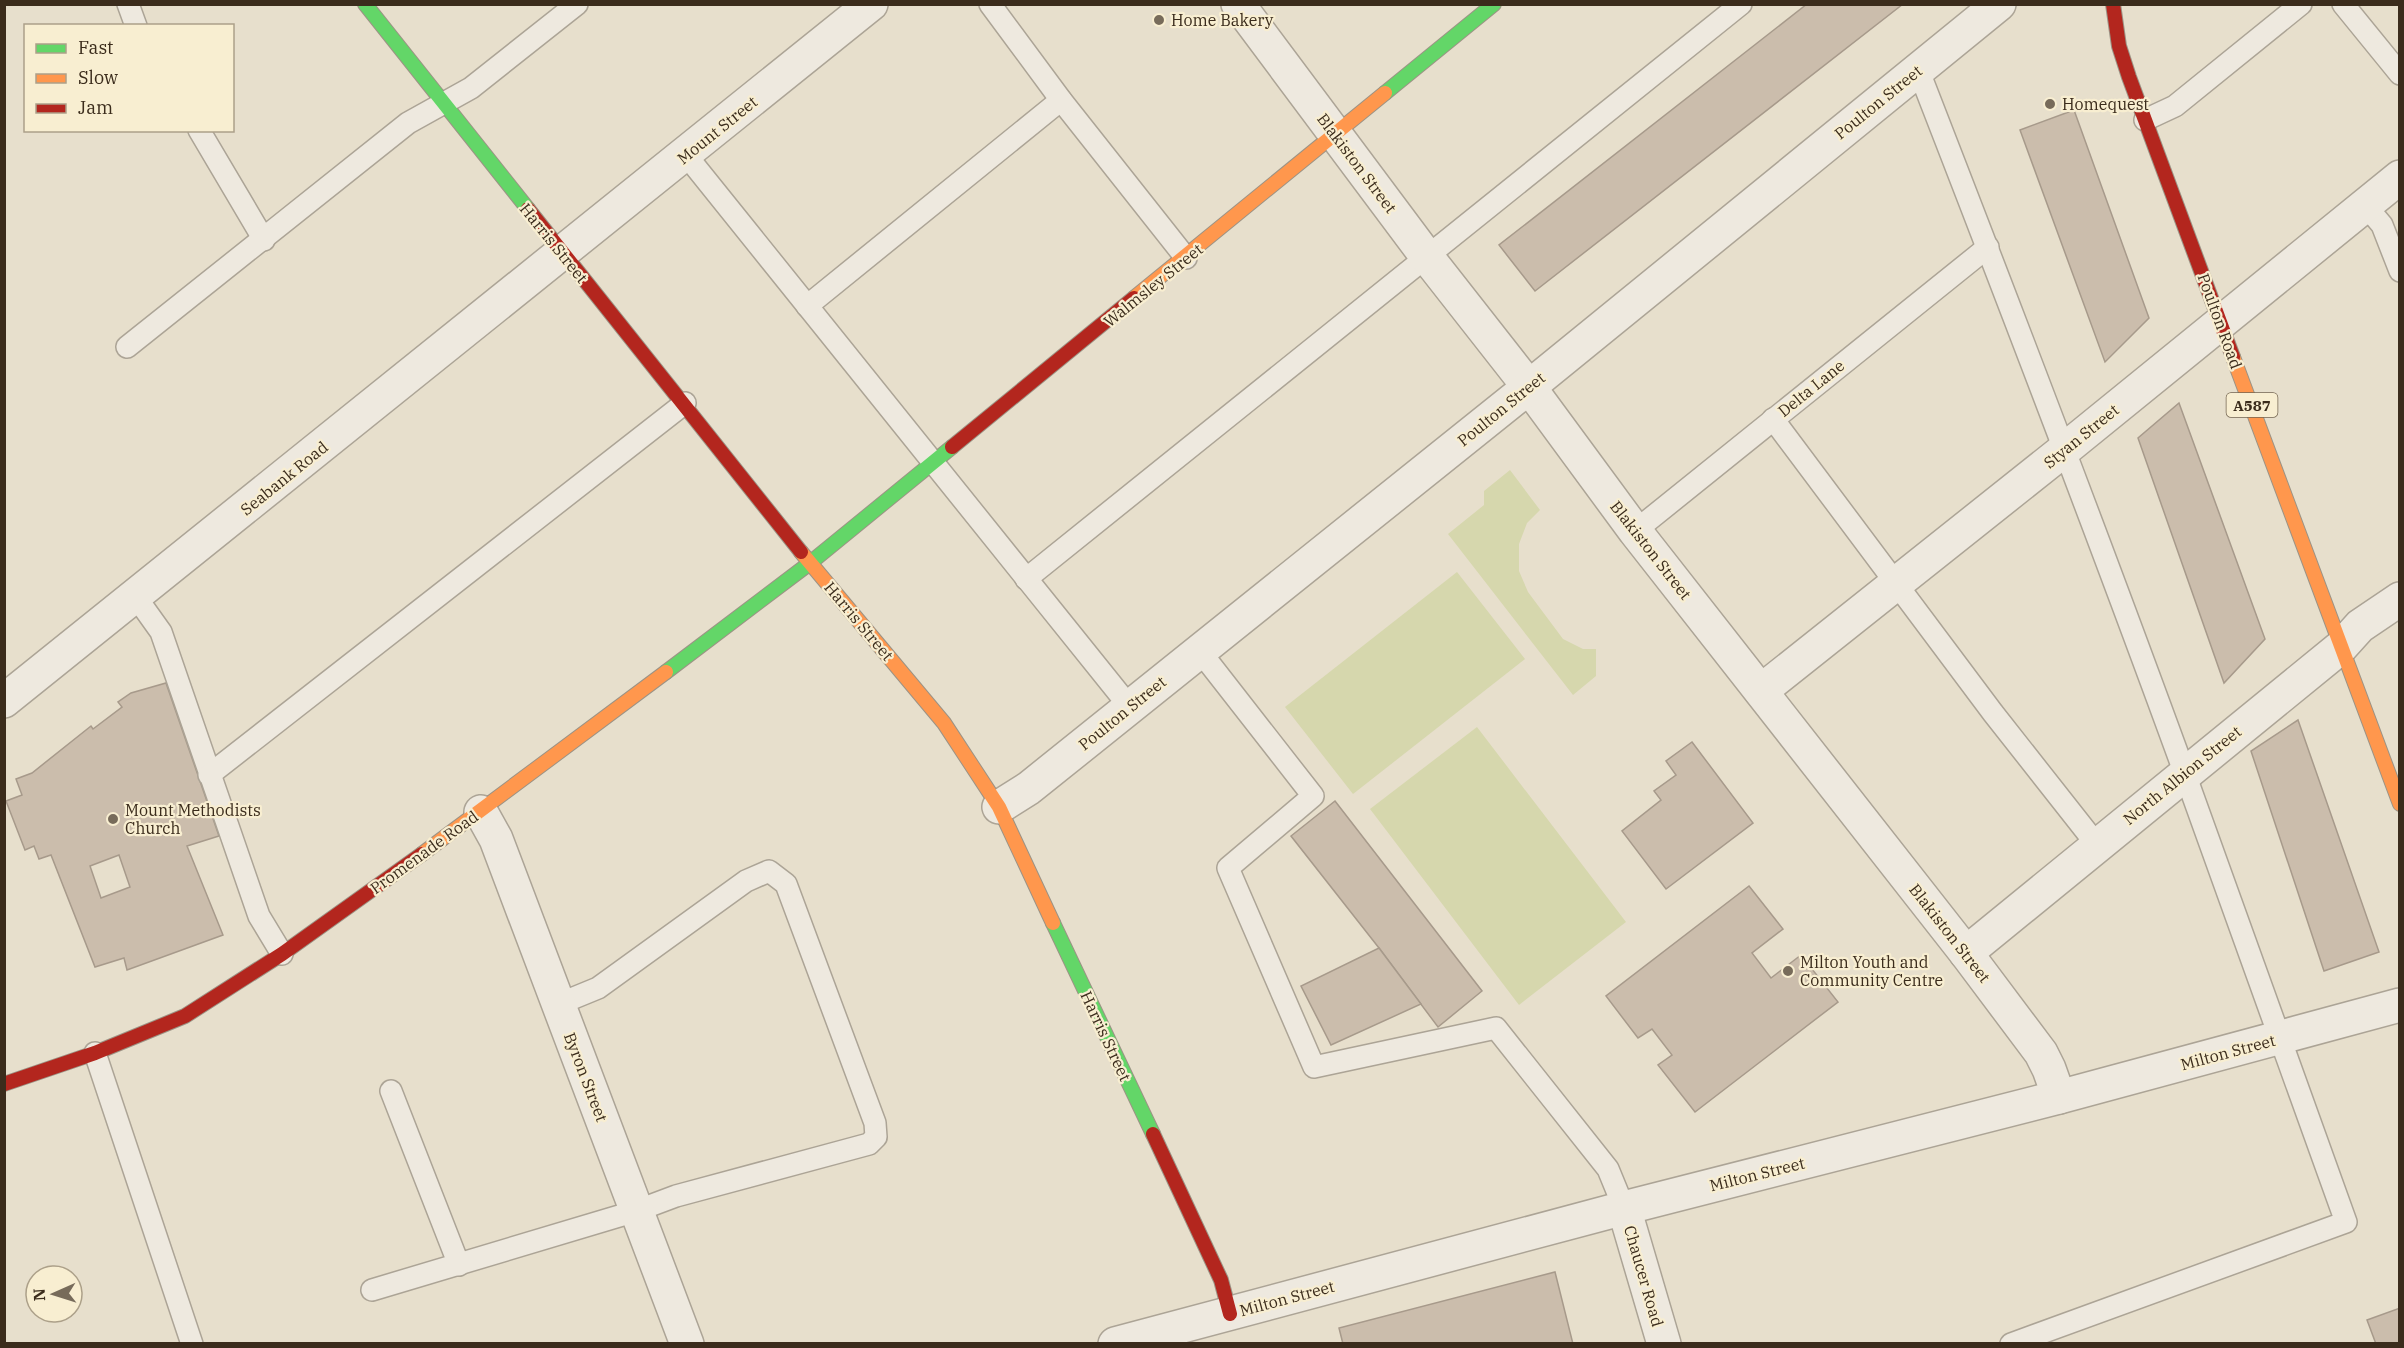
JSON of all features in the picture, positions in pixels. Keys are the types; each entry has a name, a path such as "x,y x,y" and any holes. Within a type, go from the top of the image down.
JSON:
{"street":[{"name":"Harris Street","path":"365,4 562,254 685,403 810,563 944,723 999,807 1221,1280 1227,1324"},
{"name":"Mount Street","path":"562,254 871,4"},
{"name":"Blakiston Street","path":"1238,4 1427,256 1529,387 1635,531 2042,1053 2059,1097"},
{"name":"Walmsley Street","path":"810,563 1494,4"},
{"name":"Poulton Street","path":"999,807 1029,788 1529,387 1999,4"},
{"name":"Poulton Road","path":"2113,4 2119,46 2145,120 2400,804"},
{"name":"Styan Street","path":"1761,692 1898,584 2400,177"},
{"name":"Seabank Road","path":"4,701 562,254"},
{"name":"Promenade Road","path":"4,1084 95,1053 185,1016 282,954 481,812 810,563"},
{"name":"North Albion Street","path":"1966,953 2341,647 2360,626 2400,599"},
{"name":"Byron Street","path":"481,812 496,839 687,1344"},
{"name":"Milton Street","path":"1115,1344 1227,1324 1624,1208 2059,1097 2400,1005"},
{"name":"Chaucer Road","path":"1624,1208 1664,1344"}],"lane":[{"path":"128,4 135,24"},
{"path":"127,347 408,123 471,88 577,4"},
{"path":"990,4 1061,100 1186,258"},
{"path":"1026,579 1741,4"},
{"path":"2145,120 2175,106 2301,4"},
{"path":"2343,4 2400,74"},
{"path":"1918,69 1988,247 2185,773 2278,1039 2346,1222 2012,1344"},
{"path":"807,306 1061,100"},
{"path":"200,132 264,240"},
{"path":"686,155 1129,706"},
{"path":"2366,206 2382,225 2400,271"},
{"name":"Delta Lane","path":"1635,531 1988,247"},
{"path":"209,774 685,403"},
{"path":"1773,419 1994,713 2097,845"},
{"path":"136,597 161,632 259,916 282,954"},
{"path":"1199,650 1313,796 1228,868 1314,1067 1496,1028 1608,1169 1624,1208"},
{"path":"372,1290 459,1265 676,1196 869,1144 876,1137 875,1123 786,884 769,871 746,880 598,988 559,1004"},
{"path":"95,1053 192,1344"},
{"path":"391,1091 459,1265"}],"green space":[{"path":"1510,470 1540,510 1527,523 1519,544 1519,571 1528,592 1563,639 1583,649 1596,649 1596,676 1573,695 1448,534 1484,505 1484,491"},
{"path":"1457,572 1525,659 1353,794 1285,707"},
{"path":"1477,727 1626,922 1519,1005 1370,809"}],"building":[{"path":"1807,4 1903,4 1535,291 1499,245"},
{"path":"2074,110 2149,318 2105,362 2020,130"},
{"path":"2179,403 2265,639 2224,683 2138,438"},
{"name":"Mount Methodists Church","path":"166,683 219,836 187,846 223,935 127,970 124,958 95,967 51,855 39,859 34,846 25,850 6,801 22,795 16,779 32,773 91,726 93,729 122,707 118,702 131,693","holes":["119,855 130,887 101,898 90,866"]},
{"path":"2298,720 2379,952 2324,971 2251,751"},
{"path":"1692,742 1753,823 1666,889 1622,831 1661,800 1654,791 1676,775 1666,761"},
{"path":"1335,801 1482,991 1438,1027 1291,836"},
{"path":"1749,886 1783,929 1752,953 1771,978 1801,955 1838,1002 1695,1112 1658,1065 1672,1055 1652,1029 1638,1038 1606,996"},
{"path":"1379,948 1421,1004 1331,1045 1301,986"},
{"path":"1555,1272 1573,1344 1343,1344 1339,1328"},
{"path":"2400,1308 2400,1344 2376,1344 2367,1320"}],"traffic: fast":[{"path":"365,4 528,209"},
{"path":"1385,93 1494,4"},
{"path":"666,672 810,563 952,447"},
{"path":"1053,923 1153,1134"}],"traffic: slow":[{"path":"1134,298 1385,93"},
{"path":"2233,357 2400,804"},
{"path":"801,552 944,723 999,807 1053,923"},
{"path":"422,854 666,672"}],"traffic: jam":[{"path":"2113,4 2119,46 2129,77 2233,357"},
{"path":"528,209 801,552"},
{"path":"952,447 1134,298"},
{"path":"4,1084 95,1053 185,1016 282,954 422,854"},
{"path":"1153,1134 1221,1280 1230,1314"}],"place":[{"name":"Home Bakery","path":"1159,20"},
{"name":"Homequest","path":"2050,104"},
{"name":"Mount Methodists Church","path":"113,819"},
{"name":"Milton Youth and Community Centre","path":"1788,971"}]}
